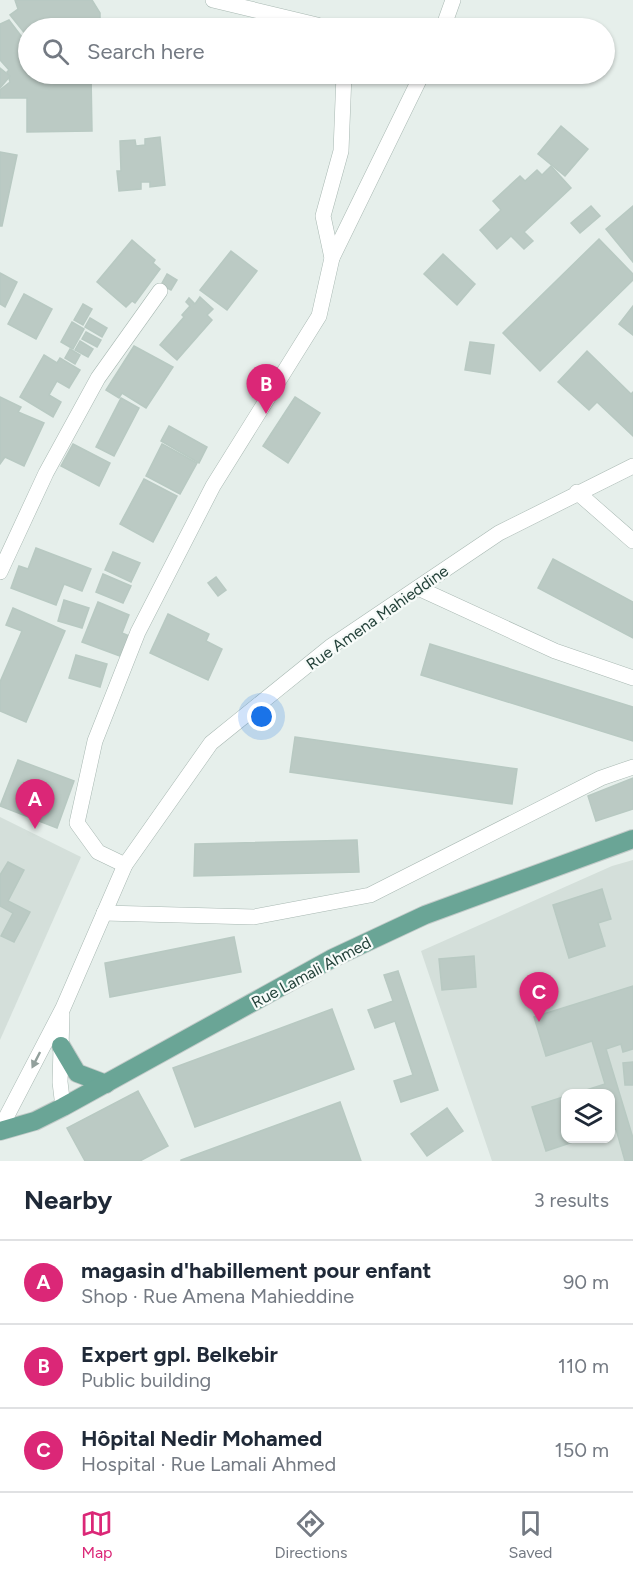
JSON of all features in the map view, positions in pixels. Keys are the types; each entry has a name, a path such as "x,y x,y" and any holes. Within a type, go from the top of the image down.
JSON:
{"main road":[{"name":"Rue Lamali Ahmed","path":"0,1130 34,1121 63,1107 333,958 415,920 633,838"},
{"path":"61,1046 77,1073 106,1084"}],"street":[{"path":"213,0 288,18"},
{"path":"447,18 453,0"},
{"path":"332,258 324,216 341,151 344,84"},
{"path":"125,865 98,852 77,823 96,741 138,632 213,486 319,316 332,258 417,84"},
{"path":"0,572 46,473 98,378 160,291"},
{"name":"Rue Amena Mahieddine","path":"0,1130 63,1008 125,865 211,743 330,647 500,532 633,466"},
{"path":"577,492 633,540"},
{"path":"418,588 555,651 633,678"},
{"path":"104,912 254,917 370,895 601,778 633,767"},
{"name":"Rue Amena Mahieddine","path":"63,1008 60,1082 63,1107"}],"shaded area":[{"path":"0,817 81,857 0,1040"},
{"path":"633,860 633,1161 492,1161 421,951 612,866"}],"building":[{"path":"15,0 92,0 100,13 100,18 18,18 18,25 10,15 18,9"},
{"path":"9,20 18,32 18,84 91,84 92,131 27,132 27,98 0,98 0,90 10,82 7,72 9,70 0,60 0,24"},
{"path":"0,68 10,76 0,88"},
{"path":"561,126 588,149 565,176 538,154"},
{"path":"160,137 165,185 150,187 150,182 141,182 141,189 119,191 117,171 121,171 120,141 135,140 136,146 145,145 145,139"},
{"path":"0,152 17,155 2,226 0,226"},
{"path":"551,166 571,188 524,232 533,241 524,249 511,236 497,249 480,230 501,210 493,201 520,176 525,181 537,170 542,175"},
{"path":"591,206 600,216 580,233 571,223"},
{"path":"633,206 633,262 606,229"},
{"path":"599,239 633,274 633,280 540,371 503,333"},
{"path":"132,240 155,260 153,263 160,269 135,303 132,301 126,307 97,282"},
{"path":"231,251 257,271 227,310 200,290"},
{"path":"443,254 475,284 457,305 424,274"},
{"path":"0,273 17,282 5,307 0,304"},
{"path":"167,274 177,280 171,290 161,285"},
{"path":"24,294 52,309 36,339 8,324"},
{"path":"200,297 213,309 207,315 212,320 177,360 160,345 184,317 182,315 190,306 186,302 189,298 195,304"},
{"path":"83,304 92,309 83,325 74,320"},
{"path":"633,306 633,335 619,324"},
{"path":"90,318 107,328 102,337 85,327"},
{"path":"72,322 84,329 73,349 61,342"},
{"path":"86,332 101,340 97,347 82,339"},
{"path":"80,341 93,349 88,357 75,350"},
{"path":"470,342 494,345 490,374 465,370"},
{"path":"134,346 173,367 146,408 122,393 119,398 106,390"},
{"path":"70,349 80,355 75,364 65,358"},
{"path":"587,351 631,394 633,392 633,436 597,402 589,410 558,382"},
{"path":"44,355 57,363 60,358 80,370 69,388 57,381 49,395 61,402 53,417 20,397"},
{"path":"0,397 21,407 18,412 44,423 24,466 5,457 0,464"},
{"path":"295,397 320,413 288,463 263,446"},
{"path":"121,398 139,408 114,456 96,447"},
{"path":"169,426 207,447 199,463 161,441"},
{"path":"73,444 110,463 99,486 61,466"},
{"path":"162,444 197,463 180,494 146,476"},
{"path":"144,479 177,496 153,542 120,524"},
{"path":"36,548 91,569 82,591 64,584 56,605 11,588 19,566 28,569"},
{"path":"113,552 140,563 131,582 105,570"},
{"path":"553,559 633,602 633,638 538,588"},
{"path":"103,574 131,586 123,603 96,592"},
{"path":"216,577 226,590 218,596 208,583"},
{"path":"64,600 89,608 82,628 58,621"},
{"path":"98,602 129,615 122,633 129,636 120,656 82,642"},
{"path":"13,608 65,631 26,722 0,711 0,682 22,631 6,625"},
{"path":"168,614 209,634 206,641 222,649 208,680 150,653"},
{"path":"430,644 633,707 633,741 421,675"},
{"path":"76,655 107,664 100,687 69,678"},
{"path":"295,737 517,769 512,804 290,772"},
{"path":"18,760 74,781 57,828 0,806"},
{"path":"633,778 633,809 596,821 588,796"},
{"path":"357,840 359,872 194,876 195,844"},
{"path":"8,862 24,870 8,901 30,912 14,942 1,936 13,913 0,906 0,875"},
{"path":"602,889 611,919 598,923 605,946 569,958 553,905"},
{"path":"234,937 241,972 110,997 105,963"},
{"path":"474,956 476,987 442,990 439,959"},
{"path":"398,971 438,1090 401,1102 394,1081 413,1075 395,1021 375,1028 368,1010 393,1001 384,975"},
{"path":"633,986 633,1049 623,1052 621,1044 606,1049 633,1138 633,1161 625,1161 615,1129 615,1089 590,1089 605,1084 592,1041 546,1056 534,1017"},
{"path":"332,1009 354,1069 195,1127 173,1068"},
{"path":"633,1062 633,1085 625,1085 623,1063"},
{"path":"138,1091 168,1146 140,1161 85,1161 67,1128"},
{"path":"561,1098 561,1143 570,1143 546,1151 532,1107"},
{"path":"340,1102 361,1161 181,1161 181,1160"},
{"path":"447,1108 463,1131 427,1156 411,1134"}],"place":[{"name":"Expert gpl. Belkebir","path":"266,414"},
{"name":"magasin d'habillement pour enfant","path":"35,829"},
{"name":"Hôpital Nedir Mohamed","path":"539,1022"}]}
